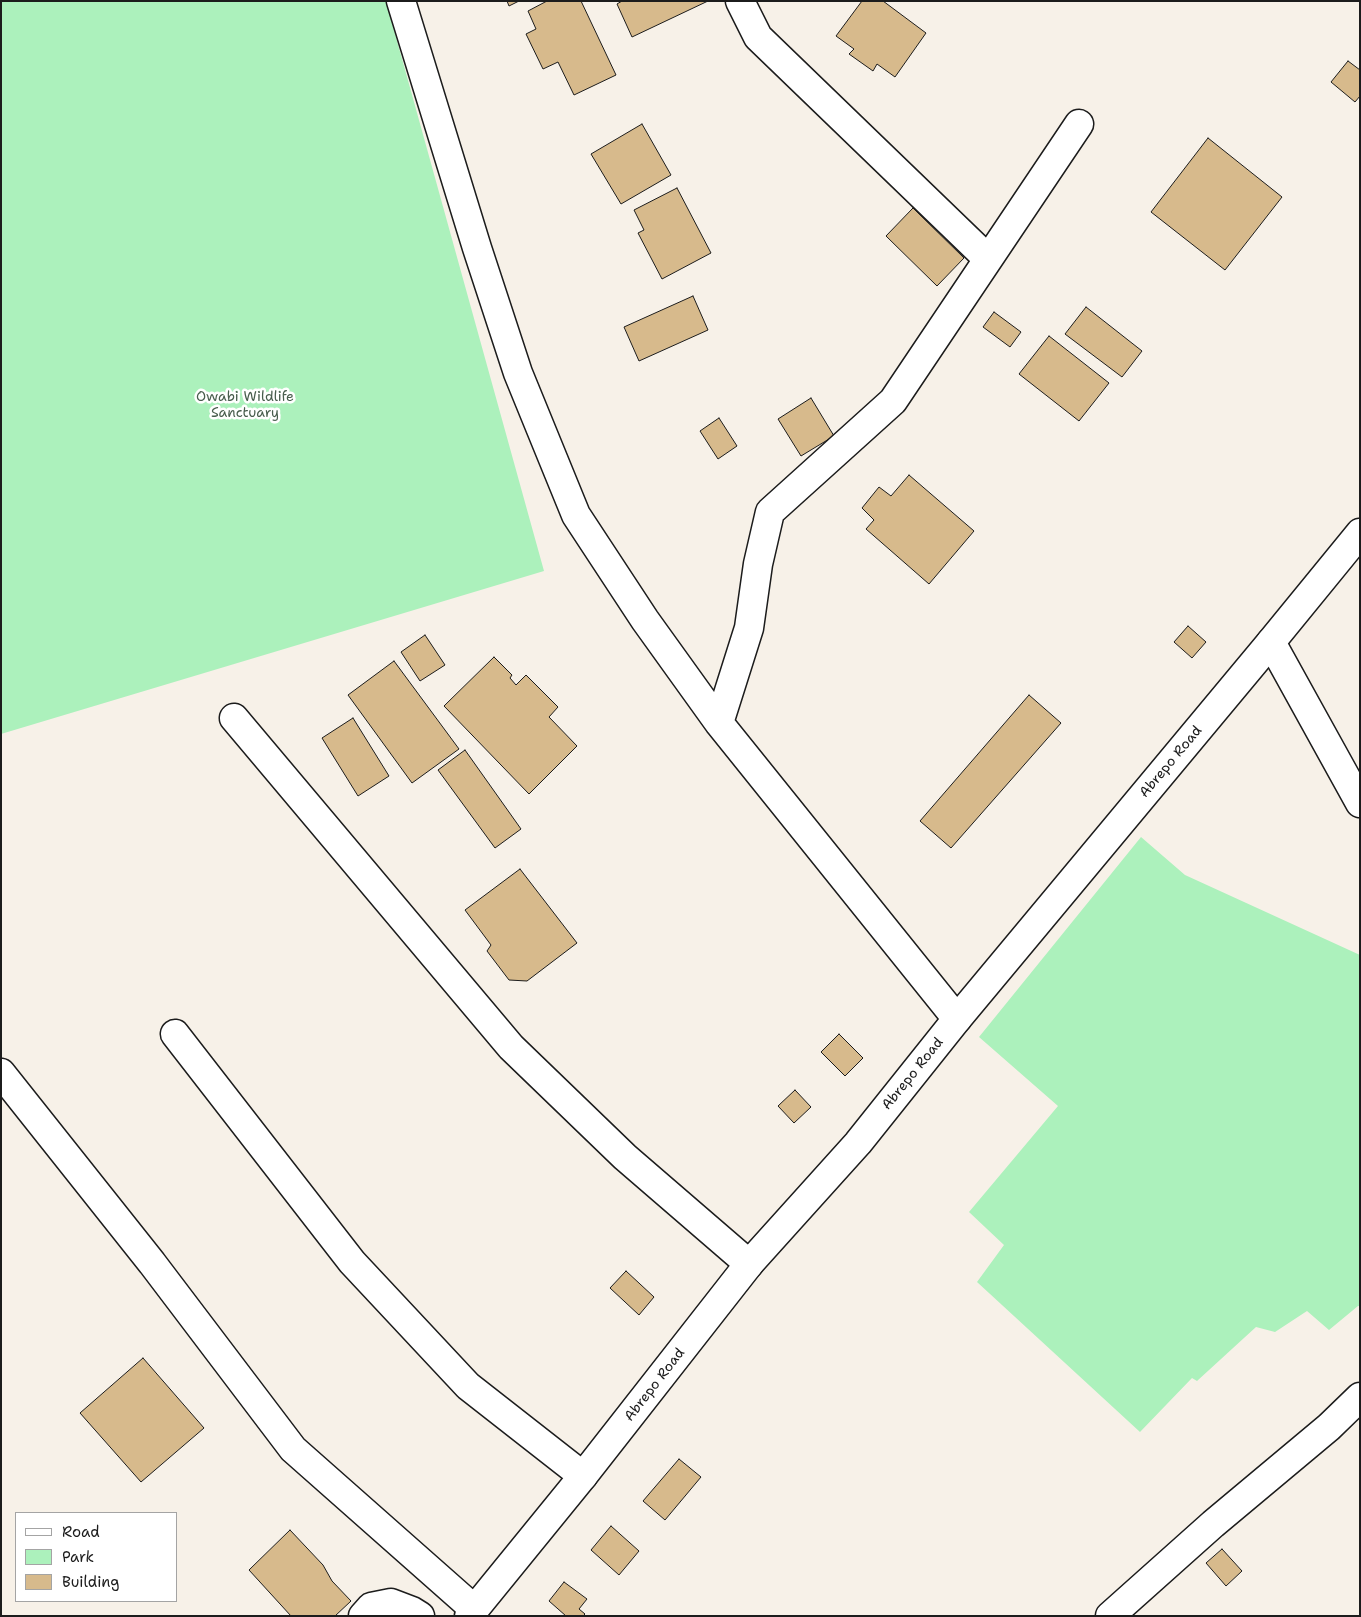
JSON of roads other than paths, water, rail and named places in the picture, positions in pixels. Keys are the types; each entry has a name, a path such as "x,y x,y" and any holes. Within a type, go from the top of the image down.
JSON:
{"street":[{"path":"402,1 477,248 518,373 576,515 645,620 719,723 957,1019"},
{"path":"740,1 758,37 988,259"},
{"path":"719,723 749,628 758,564 770,512 893,400 1079,124"},
{"name":"Abrepo Road","path":"471,1612 584,1476 749,1264 858,1143 957,1019 1360,533"},
{"path":"1271,642 1360,803"},
{"path":"234,718 511,1047 625,1157 749,1264"},
{"path":"175,1034 352,1262 468,1386 584,1476"},
{"path":"1,1073 152,1263 293,1449 471,1612"},
{"path":"1110,1616 1213,1524 1329,1427 1360,1397"},
{"path":"363,1616 371,1607 391,1603 420,1616"}],"park label":[{"name":"Owabi Wildlife Sanctuary","path":"245,406"}]}
